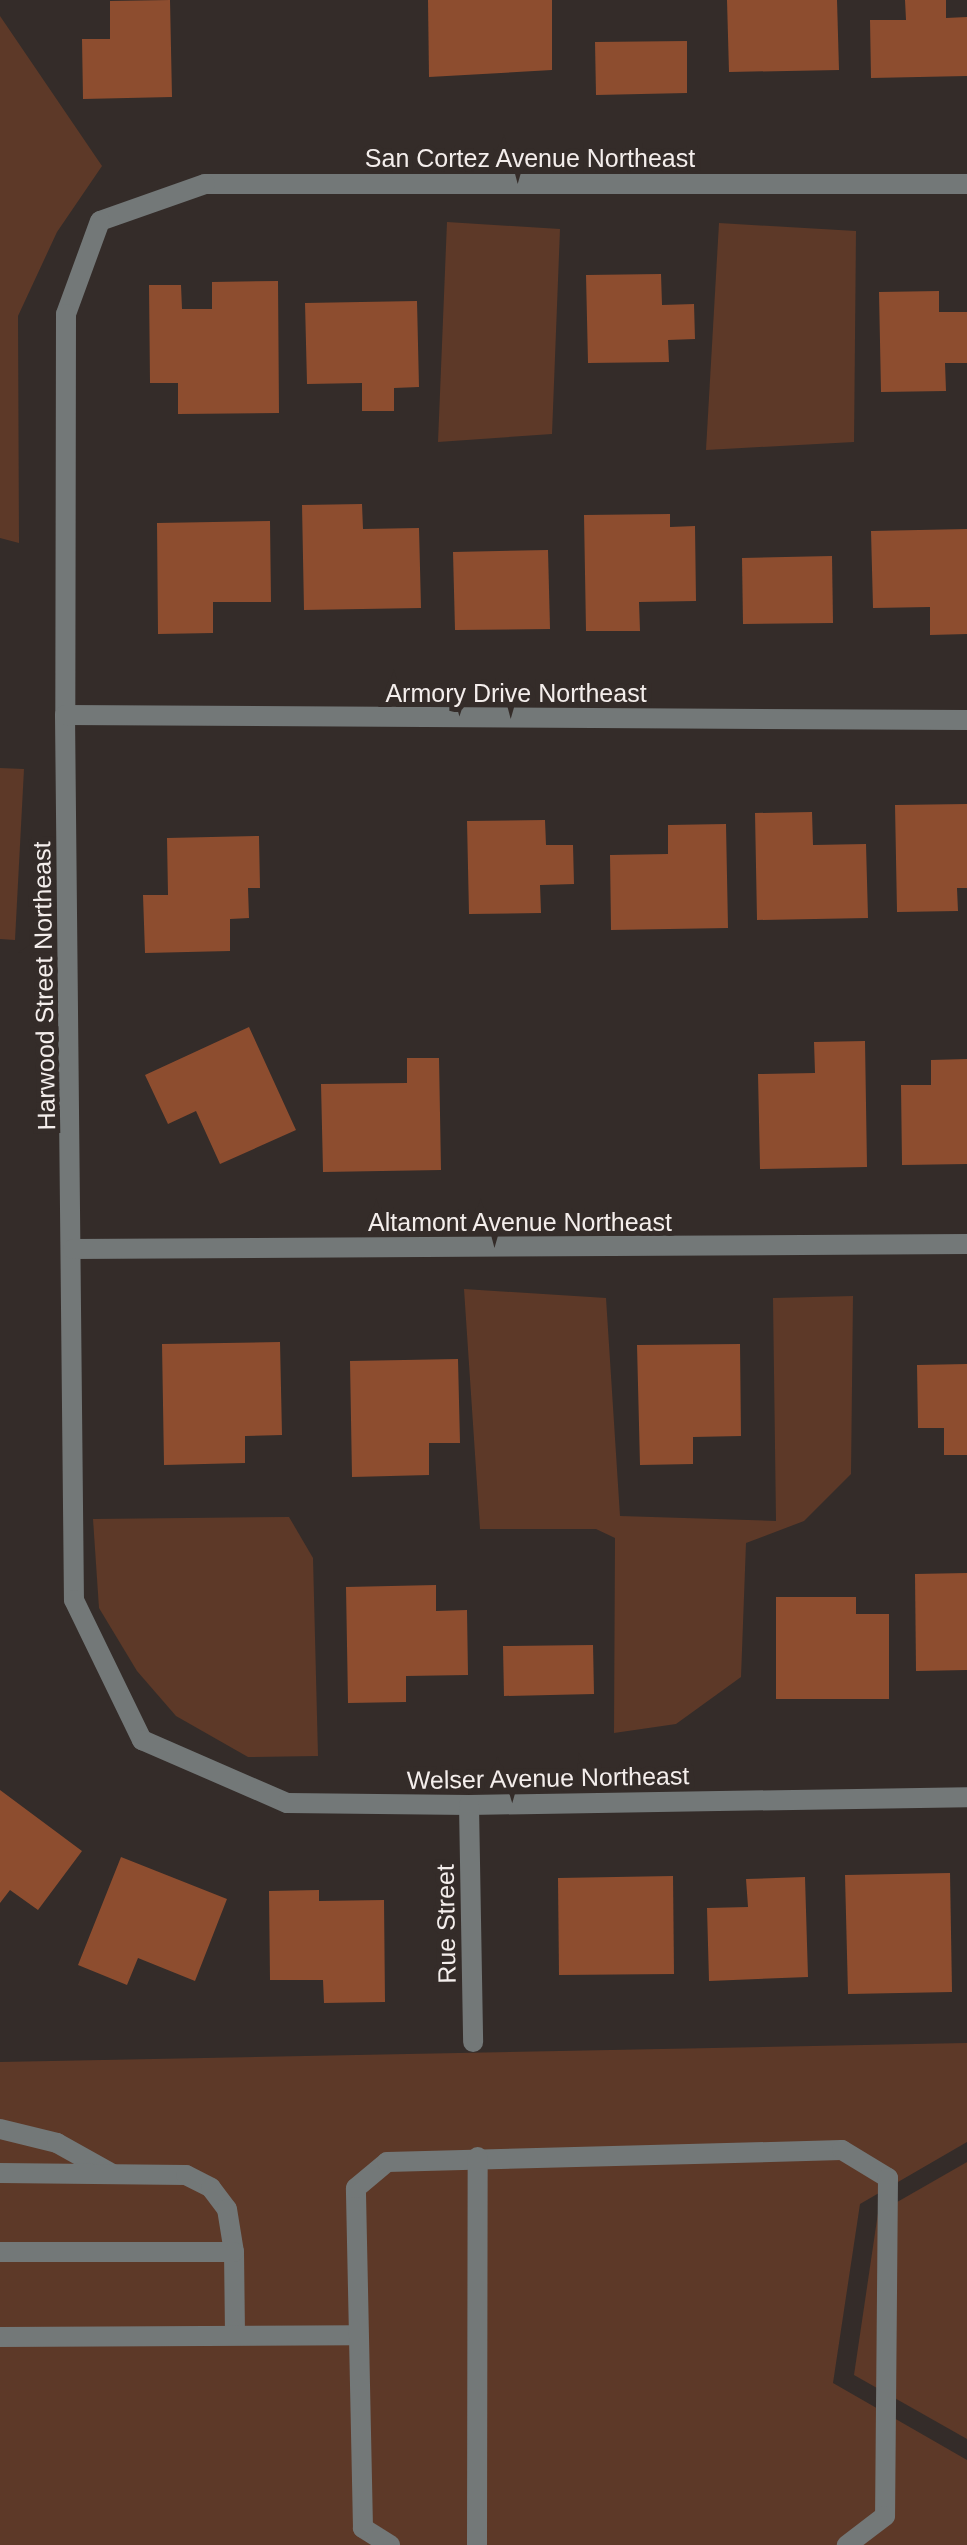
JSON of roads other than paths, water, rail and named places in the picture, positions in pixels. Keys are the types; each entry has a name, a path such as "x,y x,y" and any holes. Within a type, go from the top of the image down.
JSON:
{"street":[{"name":"San Cortez Avenue Northeast","path":"100,220 205,184 967,184"},
{"name":"Harwood Street Northeast","path":"100,220 66,314 65,715 74,1600 142,1740"},
{"name":"Armory Drive Northeast","path":"65,715 967,720"},
{"name":"Altamont Avenue Northeast","path":"73,1249 967,1244"},
{"name":"Welser Avenue Northeast","path":"142,1740 287,1802 469,1805 967,1797"},
{"name":"Rue Street","path":"469,1805 474,2042"},
{"path":"0,2129 57,2143 113,2174"},
{"path":"390,2545 363,2528 356,2334 356,2188 387,2162 842,2150 888,2178 884,2516 847,2545"},
{"path":"476,2545 478,2157"},
{"path":"0,2172 186,2176 211,2188 227,2209 234,2252 235,2336"},
{"path":"0,2252 234,2252"},
{"path":"0,2337 356,2334"}]}
